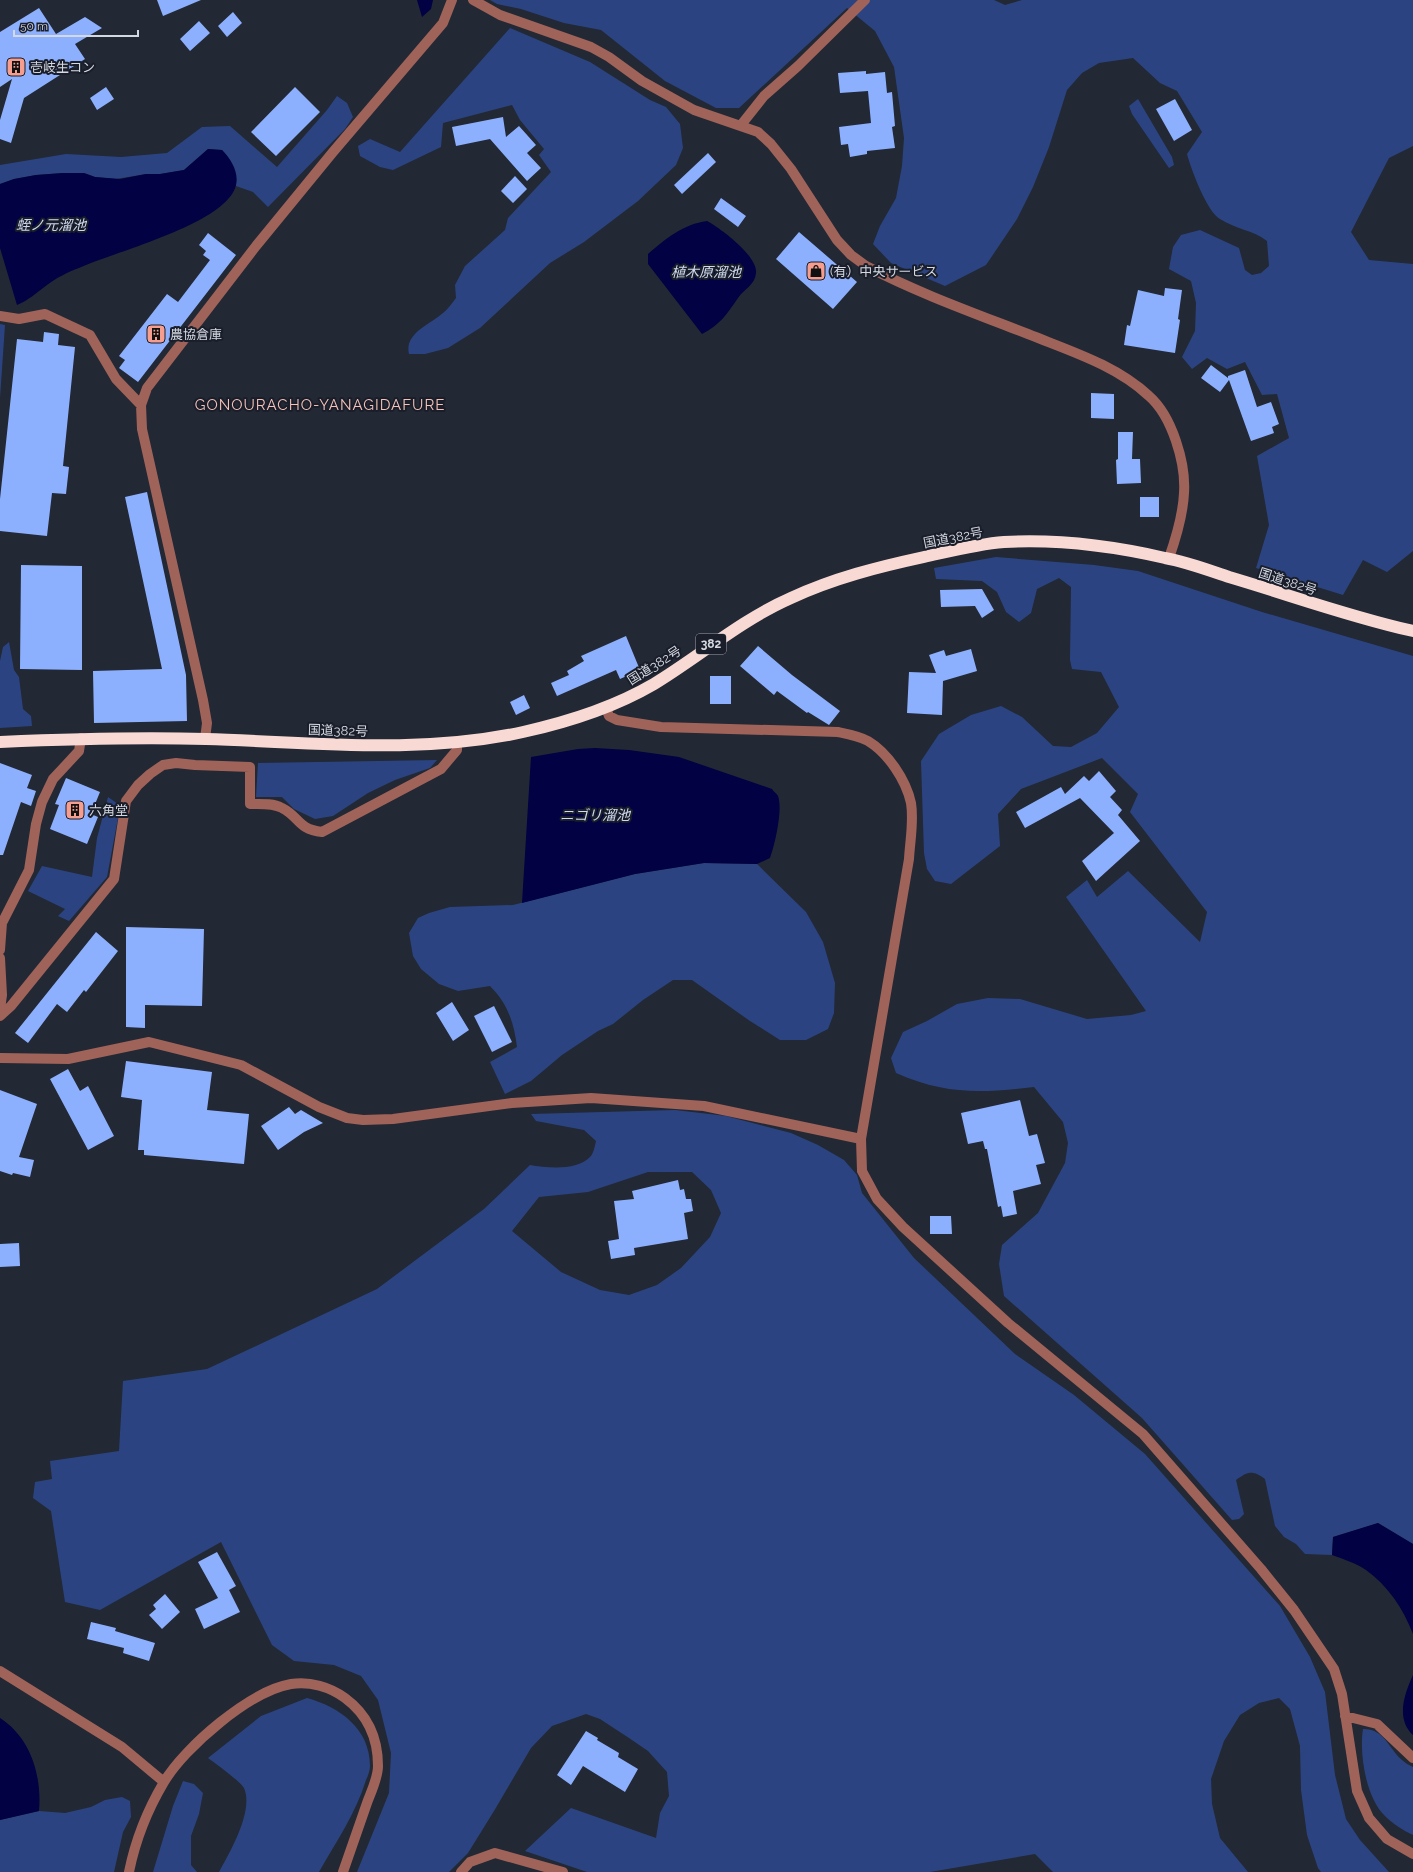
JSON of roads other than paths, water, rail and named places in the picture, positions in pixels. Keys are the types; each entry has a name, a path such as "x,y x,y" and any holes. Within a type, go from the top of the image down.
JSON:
{"highway":[{"name":"国道382号","path":"0,742 81,738 205,739 406,746 457,743 521,732 606,708 657,682 718,640 766,610 816,587 864,571 970,547 1006,542 1100,545 1169,558 1340,612 1413,631"}],"street":[{"path":"205,739 207,722 203,700 142,429 141,405 147,388 256,246 333,152 443,23 452,0"},
{"path":"473,0 500,15 591,47 609,57 642,81 694,110 758,132 771,144 791,169 837,240 851,255 866,266 968,312 1086,357 1125,377 1150,396 1164,414 1172,431 1179,451 1183,474 1184,493 1182,512 1169,558"},
{"path":"741,125 764,96 798,66 865,0"},
{"path":"0,316 19,319 45,314 90,335 116,378 141,405"},
{"path":"606,708 609,716 617,720 661,727 838,732 852,734 875,746 891,763 905,784 911,804 909,859 861,1139 862,1171 877,1199 893,1216 1008,1323 1143,1434 1261,1569 1294,1610 1334,1669 1342,1694 1357,1791 1369,1818 1387,1839 1413,1854"},
{"path":"0,950 2,923 29,870 36,824 42,802 53,779 79,751 81,738"},
{"path":"0,1016 11,1006 114,879 126,801 138,785 163,765 176,763 195,765 250,766 250,804 281,807 302,826 312,831 322,832 441,769 457,750 457,743"},
{"path":"0,958 2,995 0,1009"},
{"path":"0,1058 68,1059 149,1042 241,1065 319,1107 347,1118 363,1120 393,1119 512,1103 591,1098 704,1106 861,1139"},
{"path":"0,1671 122,1747 164,1782"},
{"path":"129,1872 151,1807 164,1782 176,1764 206,1735 237,1710 276,1688 291,1684 322,1686 339,1693 356,1706 369,1724 376,1744 378,1768 343,1872"},
{"path":"1345,1716 1377,1724 1413,1758"},
{"path":"461,1872 470,1862 496,1853 563,1872"}],"water":[{"path":"417,0 433,0 431,9 422,17"},
{"name":"蛭ノ元溜池","path":"208,149 222,150 228,157 235,171 237,180 236,185 228,199 212,212 167,235 66,273 51,282 29,299 17,305 0,248 0,184 14,179 36,175 84,173 95,177 120,179 146,174 160,174 184,170"},
{"name":"植木原溜池","path":"707,221 729,236 745,251 755,266 756,273 754,281 740,295 723,319 714,327 702,334 648,264 648,254 675,233 690,225"},
{"name":"ニゴリ溜池","path":"595,748 629,750 679,757 772,789 778,796 780,809 776,836 770,858 757,864 704,863 635,874 522,903 531,757 578,749"},
{"path":"1378,1523 1413,1544 1413,1634 1405,1615 1394,1598 1374,1576 1349,1561 1332,1555 1333,1537"},
{"path":"1413,1675 1413,1735 1404,1721 1403,1705"},
{"path":"0,1718 11,1726 27,1747 36,1771 39,1785 39,1811 0,1820"}],"place":[{"name":"壱岐生コン","path":"16,67"},
{"name":"(有）中央サービス","path":"816,271"},
{"name":"農協倉庫","path":"156,334"},
{"name":"六角堂","path":"75,810"}],"district":[{"name":"GONOURACHO-YANAGIDAFURE","path":"320,405"}]}
